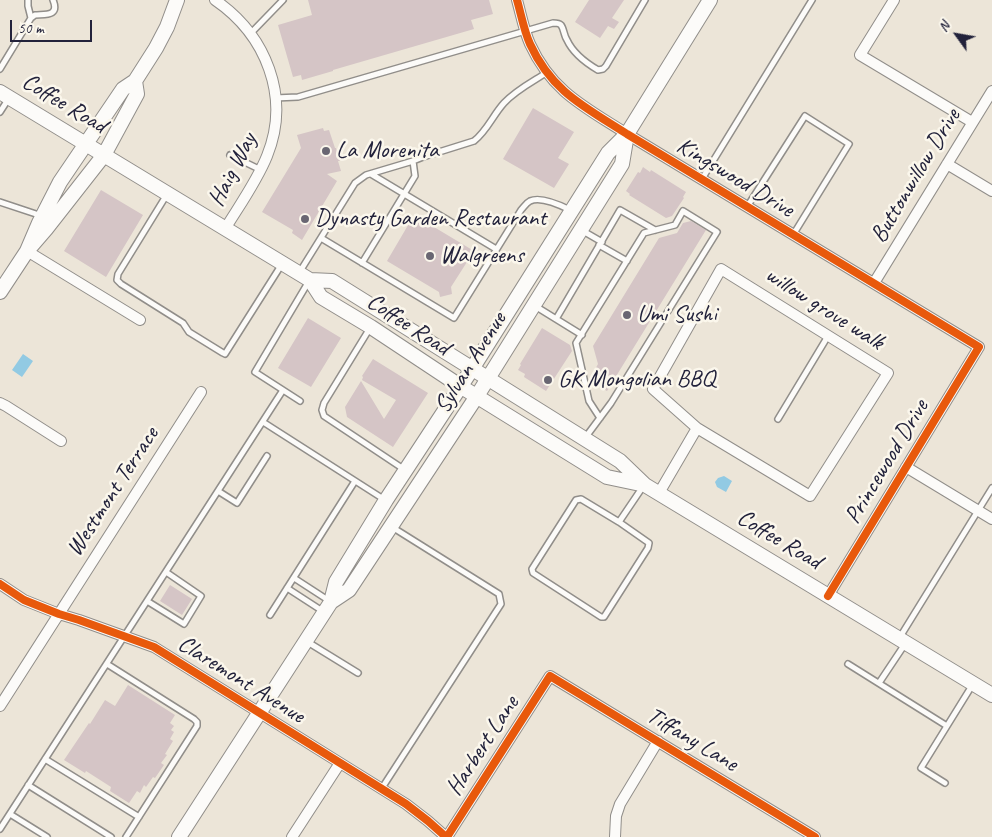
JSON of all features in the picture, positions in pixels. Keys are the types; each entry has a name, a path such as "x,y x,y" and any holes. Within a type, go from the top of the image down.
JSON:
{"main road":[{"path":"27,251 42,216 60,182 123,89 135,81 167,27 177,0"},
{"name":"Sylvan Avenue","path":"179,837 328,607 336,582 386,500 472,369 608,153 627,134 710,0"},
{"path":"0,292 27,251 104,154 137,94 135,81"},
{"name":"Coffee Road","path":"4,95 104,154 282,264 305,277 332,281 620,461 645,485 992,695"},
{"name":"Sylvan Avenue","path":"328,607 350,590 477,396 622,164 627,134"},
{"name":"Coffee Road","path":"305,277 321,297 607,478 645,485"}],"street":[{"name":"Haig Way","path":"215,0 228,8 239,19 251,33 260,48 273,82 276,120 268,156 225,229"},
{"name":"Kingswood Drive","path":"517,0 529,42 537,59 546,73 570,98 979,347"},
{"path":"894,0 860,55 972,122"},
{"name":"Buttonwillow Drive","path":"874,283 992,90"},
{"path":"947,164 992,191"},
{"path":"27,251 140,320"},
{"name":"willow grove walk","path":"721,268 888,372 810,496 697,428 653,388 721,268"},
{"name":"Princewood Drive","path":"828,596 979,347"},
{"name":"Westmont Terrace","path":"0,706 201,392"},
{"path":"0,403 60,442"},
{"path":"659,493 697,428"},
{"path":"906,467 992,519"},
{"name":"Claremont Avenue","path":"0,584 24,600 154,647 406,804 446,837"},
{"name":"Tiffany Lane","path":"550,676 815,837"},
{"name":"Harbert Lane","path":"446,837 550,676"},
{"path":"615,837 616,816 620,804 658,741"},
{"path":"292,837 340,763"}],"lane":[{"path":"28,0 31,18"},
{"path":"0,69 31,18 38,14 49,14 54,7 53,0"},
{"path":"251,33 284,0"},
{"path":"275,98 298,97 553,23 562,26 567,41 574,51 590,66 598,70 603,69 645,0"},
{"path":"702,179 812,0"},
{"path":"300,400 254,372 305,277 321,238 355,183 366,175 413,162 474,141 481,136 502,104 514,93 546,73"},
{"path":"0,112 4,95"},
{"path":"747,207 805,116 849,144 793,235"},
{"path":"230,155 261,170"},
{"path":"362,263 415,176 413,162"},
{"path":"371,174 496,250"},
{"path":"168,193 118,274 117,280 183,323 189,332 223,354 225,354 282,264"},
{"path":"321,238 454,318 521,210 528,202 536,199 553,202 572,210"},
{"path":"0,202 42,216"},
{"path":"556,319 620,210 655,230"},
{"path":"585,439 611,403 717,232 683,210 675,225 644,233 576,343 589,401 600,418"},
{"path":"581,230 627,261"},
{"path":"534,305 582,335"},
{"path":"371,327 324,402 322,410 324,416 406,470"},
{"path":"778,419 828,335"},
{"path":"0,829 283,390"},
{"path":"263,422 386,500"},
{"path":"218,491 237,502 267,456"},
{"path":"270,615 355,481"},
{"path":"619,522 645,485"},
{"path":"879,683 992,488"},
{"path":"581,499 619,522 649,543 648,548 604,617 601,617 533,573 532,569 576,500 581,499"},
{"path":"381,789 500,604 499,594 392,527"},
{"path":"147,601 184,624 202,596 166,572"},
{"path":"294,578 328,607"},
{"path":"287,588 328,607"},
{"path":"306,641 358,673"},
{"path":"107,664 197,722 197,726 126,837"},
{"path":"848,664 947,726"},
{"path":"945,783 921,768 973,684"},
{"path":"46,759 139,817"},
{"path":"28,785 111,837"},
{"path":"10,814 47,837"}],"water":[{"path":"23,354 33,361 22,377 12,370"},
{"path":"724,476 732,481 726,492 717,487 715,482 718,478"}],"building":[{"path":"308,0 489,0 493,14 471,20 474,29 302,80 301,75 293,77 278,25 312,15"},
{"path":"589,0 624,0 612,18 619,22 614,29 608,26 600,38 575,22"},
{"path":"533,108 574,132 558,158 569,164 554,188 503,159"},
{"path":"323,128 324,131 329,130 340,161 338,161 341,171 327,174 337,181 302,240 292,233 293,230 262,212 301,148 297,135"},
{"path":"643,167 686,192 672,216 666,218 629,195 626,191"},
{"path":"101,190 143,215 106,277 64,251"},
{"name":"Walgreens","path":"414,215 474,251 451,287 452,294 440,297 439,292 387,261"},
{"path":"691,221 706,230 607,391 592,382 592,375 598,364 593,346 659,238 677,233 683,223"},
{"path":"308,318 341,338 311,387 278,368"},
{"path":"542,328 570,345 572,351 546,391 524,377 525,374 518,370"},
{"path":"373,359 428,393 393,447 347,417 345,407 361,381 384,419 396,400 362,380 362,376"},
{"path":"170,585 192,599 182,615 160,601"},
{"path":"128,685 175,715 170,723 174,726 171,730 174,732 170,739 173,741 161,763 164,765 146,787 144,785 140,793 137,791 129,803 110,791 111,787 64,760 105,700 115,706"}],"cycle path":[{"path":"517,0 524,28 539,61 549,75 571,97 627,134 979,347 828,596"},
{"path":"0,584 24,600 154,647 406,804 446,837"},
{"path":"447,837 550,676 815,837"}],"place":[{"name":"La Morenita","path":"326,151"},
{"name":"Dynasty Garden Restaurant","path":"305,219"},
{"name":"Walgreens","path":"430,256"},
{"name":"Umi Sushi","path":"627,315"},
{"name":"GK Mongolian BBQ","path":"548,380"}]}
